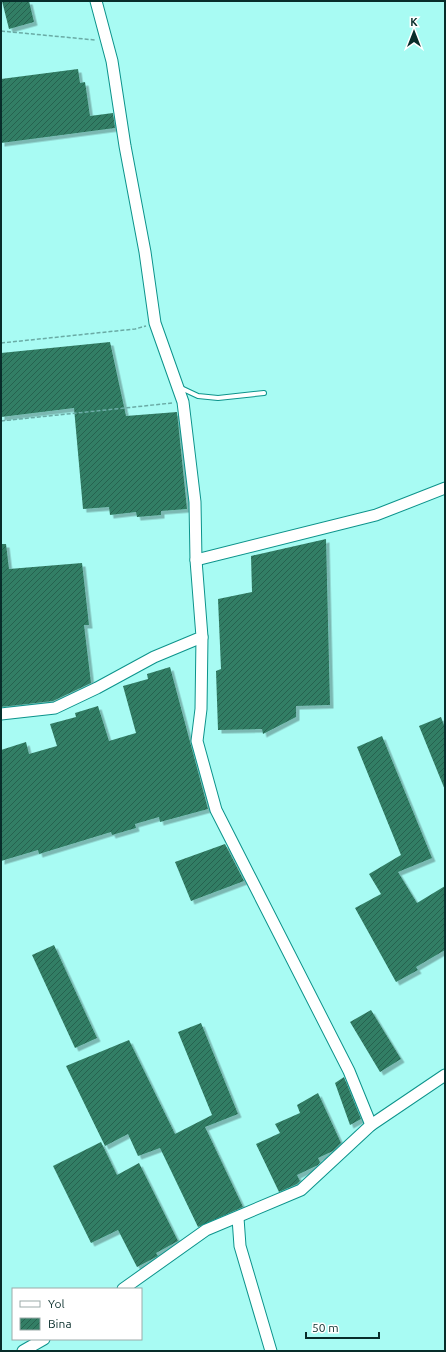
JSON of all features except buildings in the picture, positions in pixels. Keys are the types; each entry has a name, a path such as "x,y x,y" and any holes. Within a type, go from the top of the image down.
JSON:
{"street":[{"path":"96,1 112,61 125,146 145,252 156,323 183,402 195,502 196,560 202,637 201,710 197,741 216,810 349,1070 371,1125"},
{"path":"196,560 376,515 445,488"},
{"path":"1,714 55,708 97,688 154,657 202,637"},
{"path":"124,1288 206,1230 238,1218 301,1190 371,1125 445,1075"},
{"path":"238,1218 240,1246 271,1351"},
{"path":"23,1351 42,1340"}],"lane":[{"path":"178,387 198,396 218,398 264,393"}],"path":[{"path":"1,31 106,41"},
{"path":"1,343 135,329 156,323"},
{"path":"1,421 183,402"}]}
